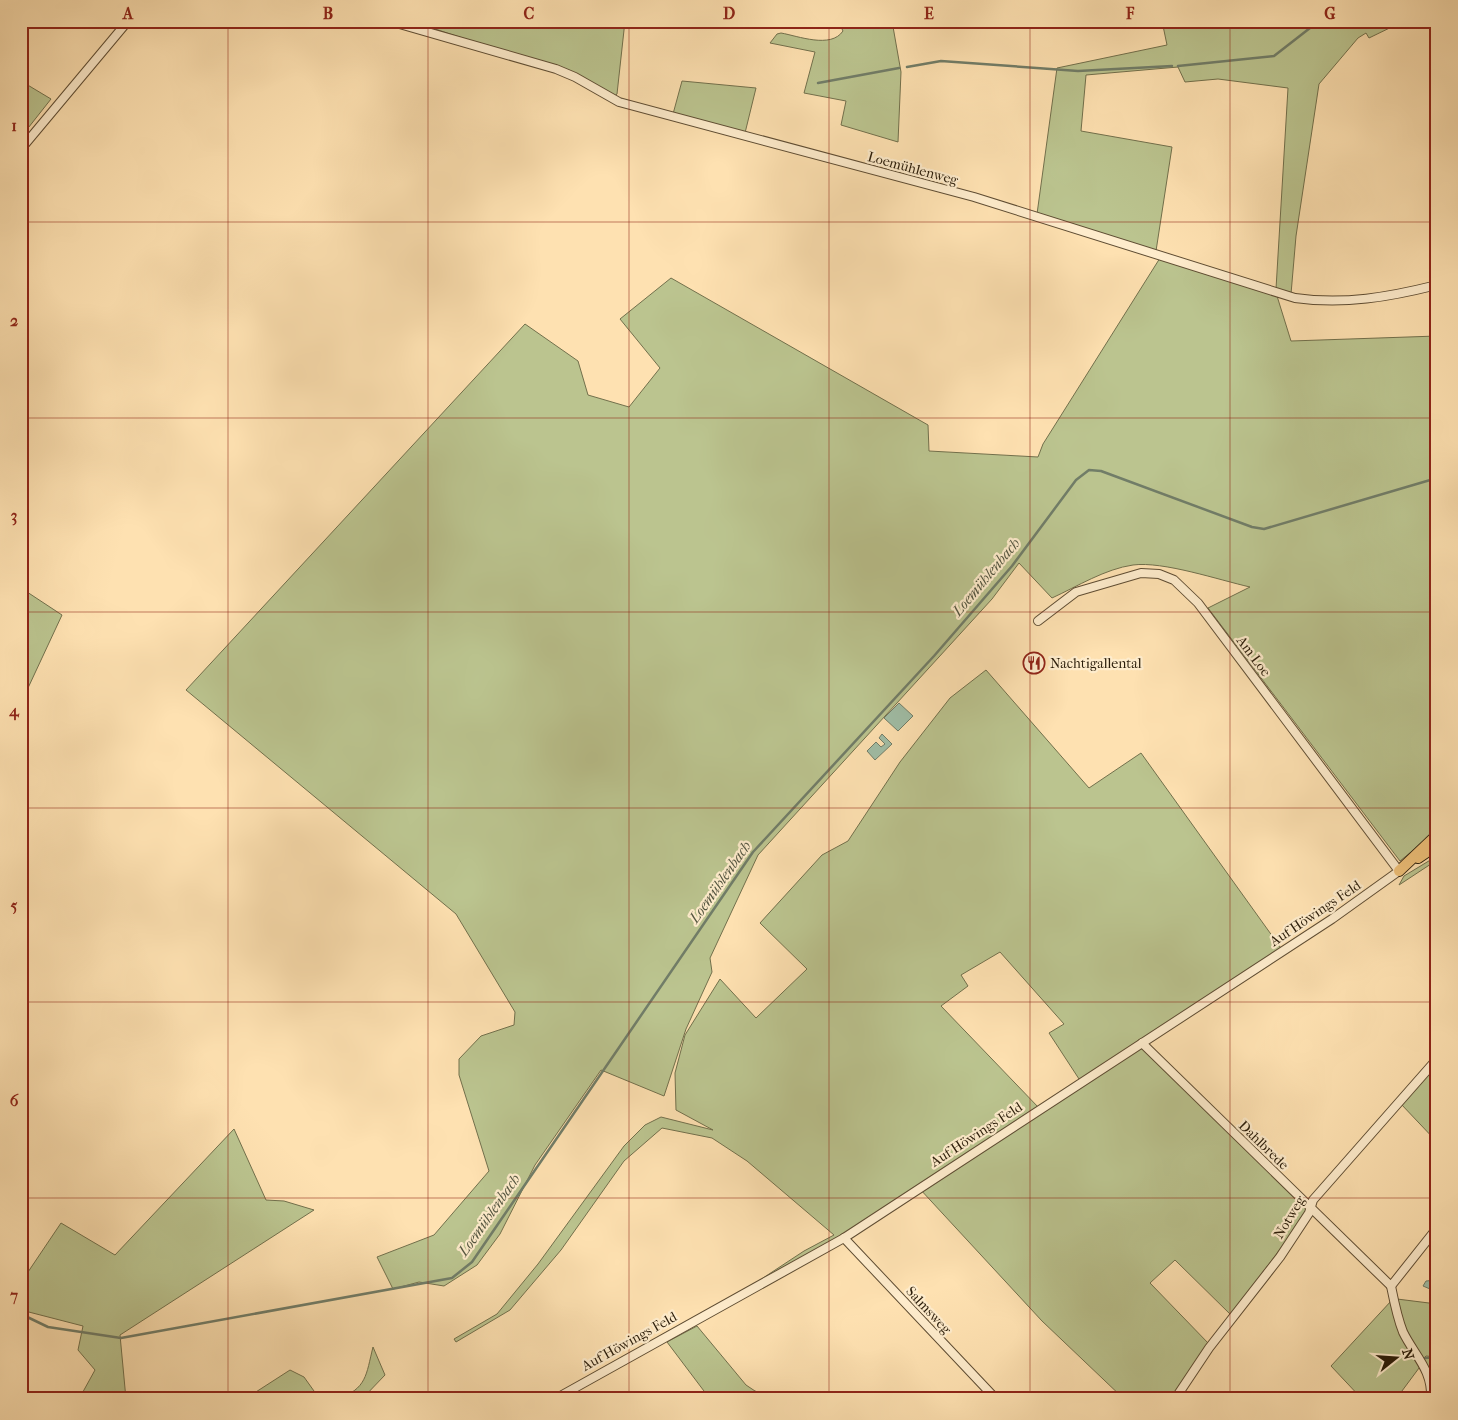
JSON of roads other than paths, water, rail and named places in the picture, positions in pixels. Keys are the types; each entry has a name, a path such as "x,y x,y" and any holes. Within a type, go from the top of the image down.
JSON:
{"main road":[{"name":"Auf Höwings Feld","path":"1399,871 1437,835"},
{"name":"Auf Höwings Feld","path":"1399,871 1437,845"}],"street":[{"path":"21,149 128,21"},
{"name":"Loemühlenweg","path":"389,21 556,69 575,77 619,102 974,197 1296,298 1322,302 1356,301 1390,296 1437,285"},
{"name":"Am Loe","path":"1038,621 1076,592 1141,573 1159,574 1174,580 1198,603 1399,871"},
{"name":"Auf Höwings Feld","path":"555,1399 844,1238 1332,919 1399,871"},
{"name":"Dahlbrede","path":"1142,1043 1391,1286"},
{"name":"Notweg","path":"1176,1399 1209,1348 1280,1257 1309,1213 1313,1200 1437,1059"},
{"path":"1431,1399 1430,1378 1404,1334 1391,1286 1437,1228"},
{"name":"Salmsweg","path":"844,1238 996,1399"}],"waterway":[{"path":"1178,66 1274,56 1319,21"},
{"path":"907,67 941,61 1078,71 1172,66"},
{"path":"818,83 899,68"},
{"name":"Loemühlenbach","path":"21,1314 48,1327 121,1338 452,1278 472,1262 753,852 934,656 1012,566 1076,480 1089,470 1101,471 1252,527 1264,529 1437,478"},
{"path":"1425,1358 1437,1357"}],"place":[{"name":"Nachtigallental","path":"1034,663"}]}
